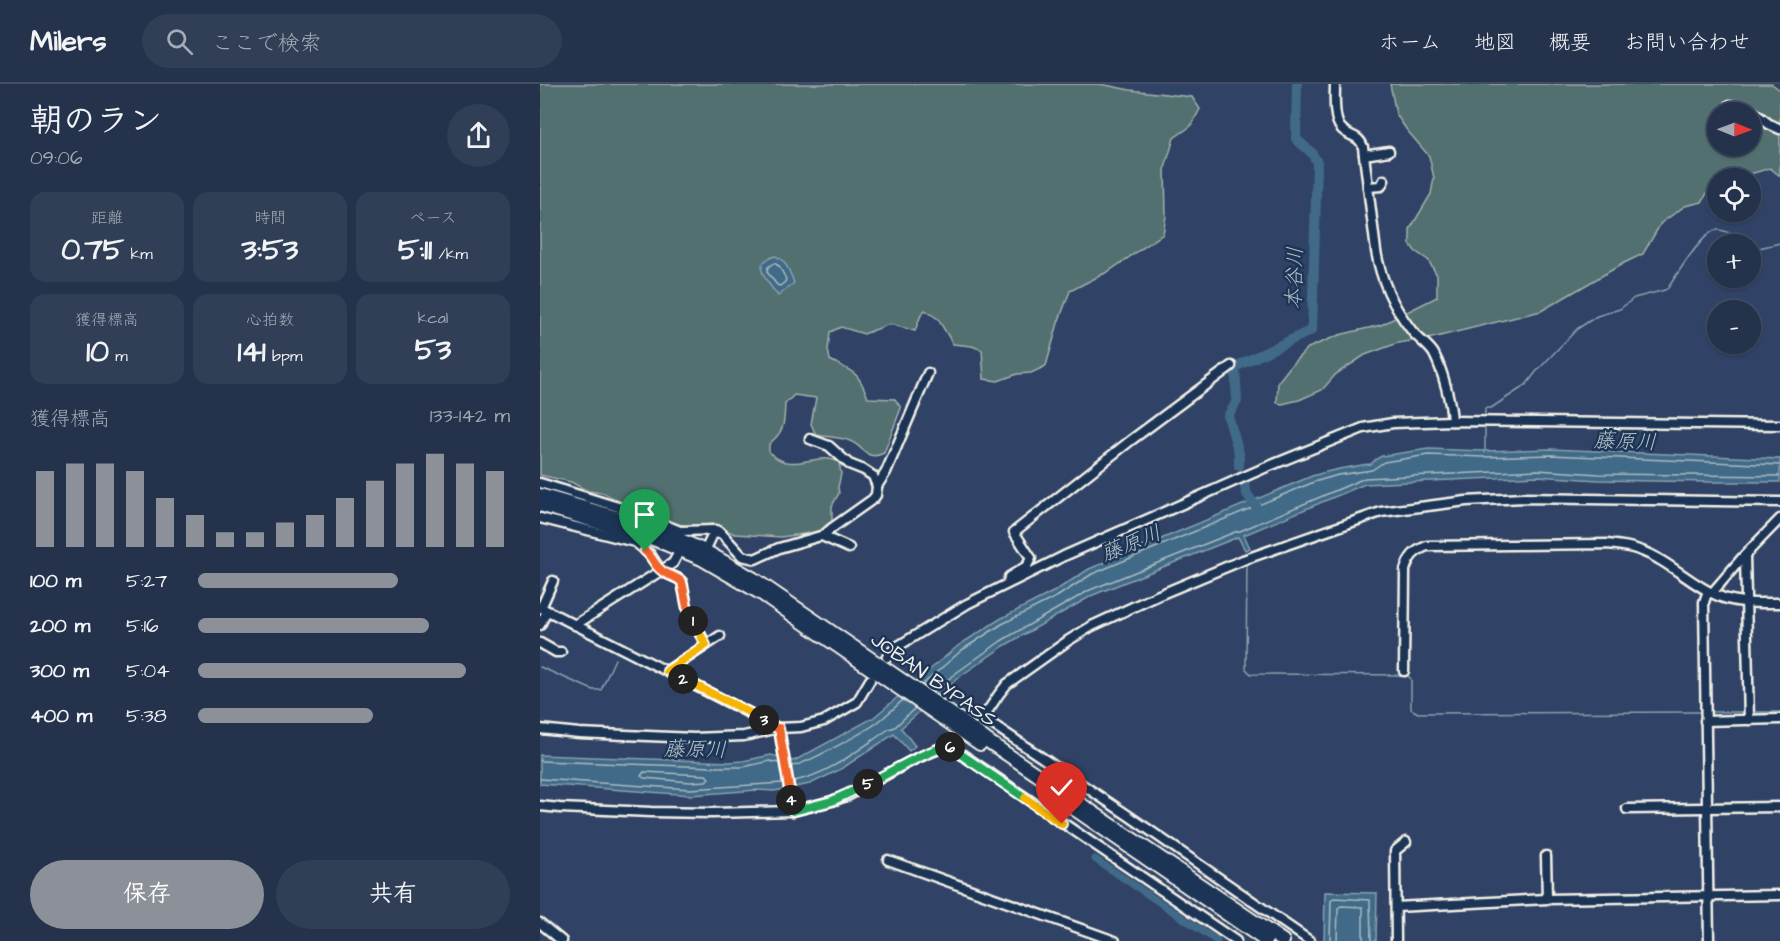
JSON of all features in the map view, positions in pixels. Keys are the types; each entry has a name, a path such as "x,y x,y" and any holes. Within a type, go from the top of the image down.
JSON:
{"highway":[{"name":"JOBAN BYPASS","path":"540,495 654,528 705,551 754,579 1266,941"},
{"name":"JOBAN BYPASS","path":"540,504 651,538 702,559 762,594 880,670"},
{"name":"JOBAN BYPASS","path":"955,722 990,742 1283,941"}],"street":[{"path":"1335,84 1338,125 1361,142 1380,267 1395,306 1413,333 1435,356 1451,406 1452,421"},
{"path":"1761,118 1780,129"},
{"path":"1364,155 1389,151"},
{"path":"1368,187 1381,186 1384,180"},
{"path":"1008,584 1010,577 1027,566 1031,558 1014,532 1231,366"},
{"path":"540,483 631,511 680,531 716,530 721,532 744,557 758,558 779,548 822,536 873,499 928,373"},
{"path":"540,729 694,738 744,736 778,728 815,724 857,702 895,648 967,604 1085,547 1262,469 1363,428 1393,423 1452,421 1777,422"},
{"path":"810,439 830,446 849,464 870,473 877,486"},
{"path":"1310,941 983,718 999,694 1015,678 1092,626 1243,560 1381,512 1466,501 1523,498 1780,502"},
{"path":"540,518 635,542 650,554 661,571 680,579 688,611 706,645"},
{"path":"1709,941 1704,602 1710,592 1780,519"},
{"path":"693,545 699,541 703,530"},
{"path":"705,551 713,534 721,532"},
{"path":"822,536 849,548"},
{"path":"1404,671 1405,570 1409,558 1416,550 1427,546 1623,545 1653,556 1710,592 1722,597 1746,602 1780,603"},
{"path":"575,625 673,563 680,550"},
{"path":"1744,556 1749,720"},
{"path":"540,626 553,580"},
{"path":"543,609 778,728 793,811"},
{"path":"667,671 720,636"},
{"path":"540,643 556,652 561,652"},
{"path":"1705,721 1780,719"},
{"path":"540,806 651,812 793,811 849,795 915,759 950,746 1236,941"},
{"path":"1627,810 1780,807"},
{"path":"1396,941 1395,851 1406,842"},
{"path":"1546,856 1547,899"},
{"path":"888,860 1115,941"},
{"path":"1396,907 1547,899 1780,895"},
{"path":"540,923 562,941"}],"green space":[{"path":"540,84 1100,84 1192,97 1200,109 1191,126 1174,138 1165,168 1166,216 1163,234 1109,271 1070,291 1046,366 1031,373 1017,374 998,381 984,379 982,350 972,346 953,344 938,319 925,310 915,331 890,324 864,334 841,327 830,332 828,350 830,360 855,374 868,398 895,399 901,408 884,453 873,456 850,441 816,435 811,424 816,398 794,395 785,404 783,427 769,444 769,452 786,462 830,459 839,462 841,474 839,493 832,506 832,525 818,532 781,537 735,534 712,524 693,527 671,523 644,510 623,504 604,493 588,491 571,482 540,475"},
{"path":"1390,84 1772,84 1780,90 1780,176 1770,168 1761,171 1761,168 1707,168 1707,193 1702,202 1685,206 1661,223 1643,254 1541,311 1432,338 1398,343 1365,355 1336,374 1322,390 1299,400 1277,403 1278,382 1308,348 1339,335 1381,325 1437,297 1437,275 1428,260 1415,251 1410,244 1410,229 1431,194 1434,178 1429,156 1396,114"}],"water":[{"path":"775,256 785,263 794,283 778,296 766,280 762,269 767,259"},
{"path":"1428,449 1484,451 1551,449 1780,459 1780,482 1598,480 1537,476 1365,484 1244,535 1250,548 1245,550 1238,537 1093,595 1004,646 959,677 901,728 915,746 909,751 894,734 841,769 810,784 774,791 757,790 691,795 540,784 540,755 730,762 771,755 794,761 873,718 959,645 1000,619 1055,591 1089,569 1312,476 1371,464 1382,456"},
{"path":"1325,892 1377,893 1376,941 1324,941"}],"waterway":[{"name":"本谷川","path":"1239,466 1239,453 1228,416 1237,401 1235,367 1312,330 1317,162 1311,152 1296,139 1297,84"},
{"path":"1709,234 1717,230 1730,234"},
{"path":"1485,417 1485,408 1491,408 1526,385 1577,329 1597,316 1620,309 1634,298 1668,288 1690,255 1707,236"},
{"path":"1761,248 1780,243"},
{"path":"1485,425 1485,453"},
{"name":"本谷川","path":"1244,483 1247,494 1258,510"},
{"path":"1247,561 1246,669 1251,674 1407,675 1411,679 1411,709 1418,713 1701,712"},
{"path":"540,667 593,690 601,690 615,659"},
{"path":"1709,712 1746,712"},
{"path":"1751,712 1780,712"},
{"path":"1095,859 1217,941"}],"route":[{"path":"645,551 653,558 661,571 680,579 684,584 688,611 706,645 667,671 779,728 793,811 849,795 915,759 950,746 1062,824"}],"water label":[{"name":"藤原川","path":"1625,441"},
{"name":"藤原川","path":"1131,543"},
{"name":"藤原川","path":"695,749"}]}
